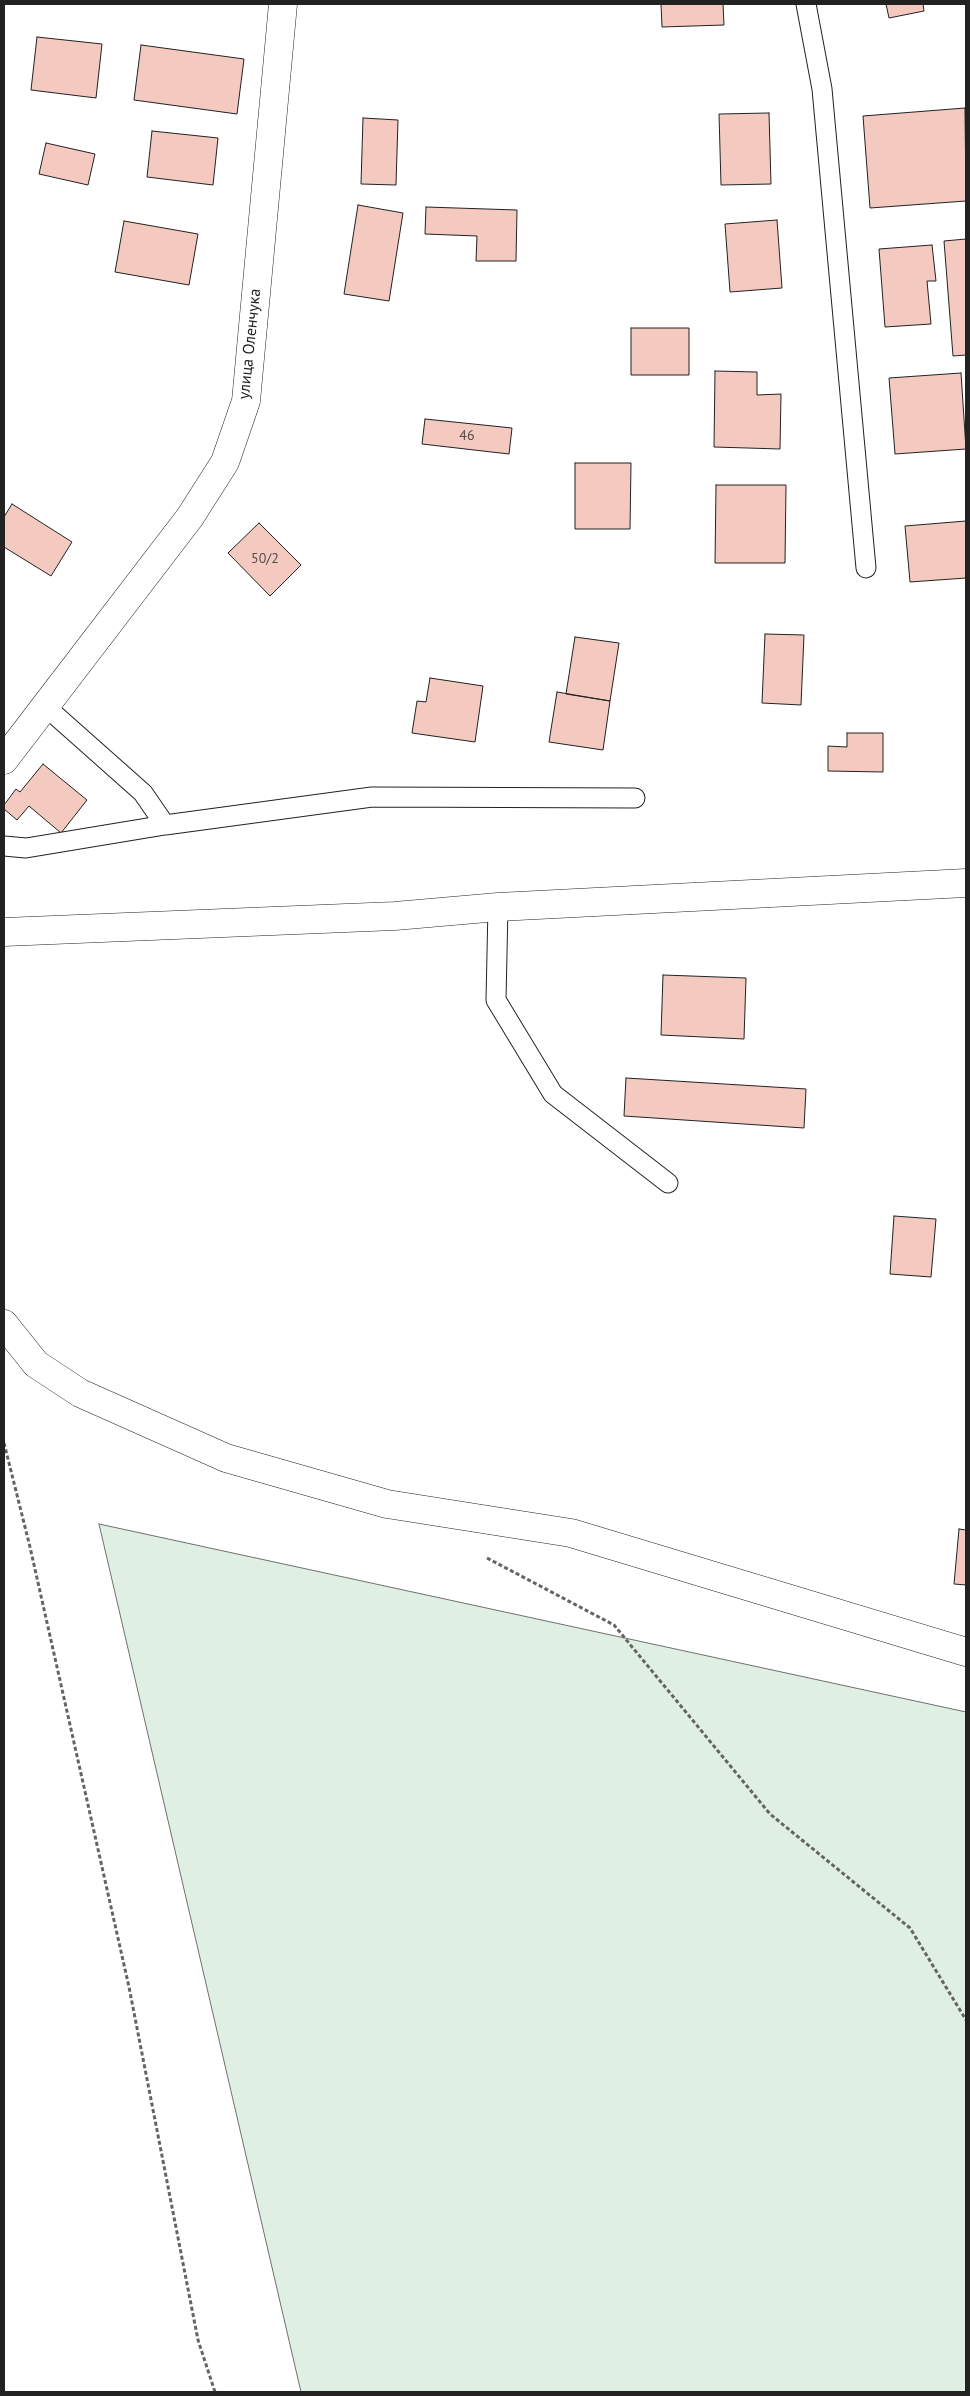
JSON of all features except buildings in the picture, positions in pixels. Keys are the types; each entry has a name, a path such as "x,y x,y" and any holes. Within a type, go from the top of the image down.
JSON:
{"street":[{"name":"улица Оленчука","path":"4,760 190,517 225,462 246,401 283,4"},
{"path":"4,932 395,916 498,907 966,882"},
{"path":"4,1324 36,1364 80,1393 226,1458 387,1504 571,1533 966,1652"}],"lane":[{"path":"806,4 822,89 866,568"},
{"path":"45,706 143,793 165,825"},
{"path":"4,846 26,848 165,825 372,797 635,798"},
{"path":"498,907 496,1000 553,1094 668,1183"}],"path":[{"path":"4,1443 30,1547 129,1987 198,2340 215,2392"},
{"path":"483,1555 614,1625 770,1814 910,1928 966,2020"}],"green space":[{"path":"99,1524 966,1712 966,2392 301,2392"}]}
